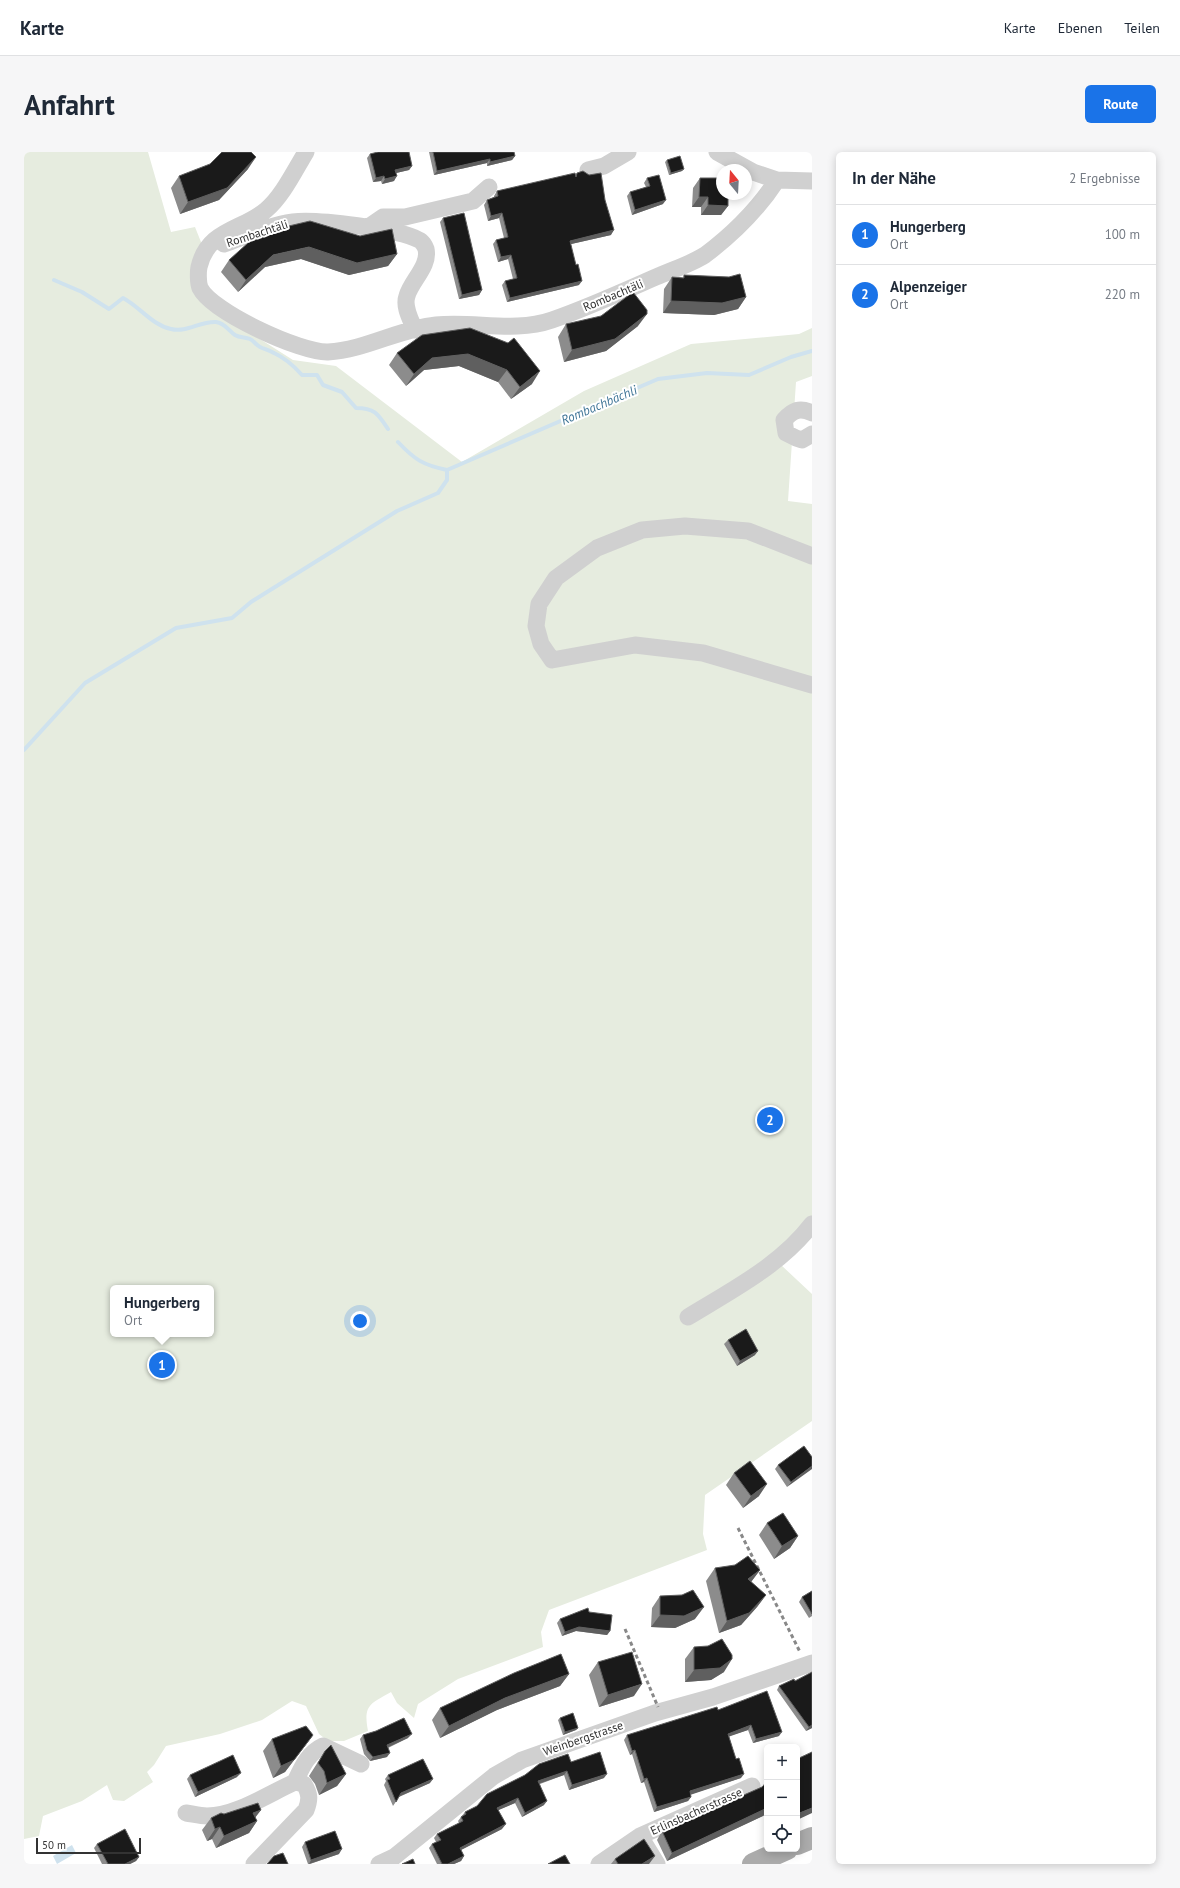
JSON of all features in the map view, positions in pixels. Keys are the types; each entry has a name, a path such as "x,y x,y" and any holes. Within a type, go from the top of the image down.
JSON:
{"main road":[{"path":"800,1843 812,1838"},
{"path":"753,1864 780,1852"}],"street":[{"name":"Rombachtäli","path":"306,152 276,199 267,209 253,220 221,234 210,244 205,252 199,269 199,286 212,302 282,341 324,352 345,350 433,325 533,325 551,321 704,256 741,225 766,197 777,180"},
{"path":"588,170 604,166 628,152"},
{"path":"717,152 753,172 777,180 812,181"},
{"path":"367,228 383,217 405,217 473,201 489,187"},
{"name":"Rombachtäli","path":"210,244 219,246 269,227 293,222 322,222 367,228 409,236 420,240 426,248 426,259 406,296 406,307 415,330"},
{"path":"812,414 799,409 791,412 784,420 786,433 791,436 802,440 812,434"},
{"path":"812,556 748,532 685,526 642,530 597,548 556,578 538,604 536,626 541,644 552,660 635,645 703,653 735,664 812,685"},
{"path":"688,1317 760,1272 798,1242 812,1224"},
{"name":"Weinbergstrasse","path":"379,1864 394,1857 494,1776 522,1760 655,1713 713,1698 812,1663"},
{"path":"295,1782 301,1767 314,1750 323,1746 361,1764"},
{"path":"186,1813 207,1816 219,1815 258,1801 295,1782 304,1784 309,1792 310,1802 306,1810 254,1864"},
{"name":"Erlinsbacherstrasse","path":"599,1864 640,1836 752,1786"},
{"name":"Erlinsbacherstrasse","path":"640,1836 657,1864"},
{"path":"588,1864 595,1864"}],"shaded area":[{"path":"24,152 148,152 171,232 195,227 205,252 205,304 293,360 336,366 462,462 584,391 691,344 799,334 812,328 812,376 796,382 788,501 812,504 812,1224 780,1264 812,1294 812,1421 705,1495 703,1534 707,1550 549,1610 541,1632 543,1647 458,1679 418,1704 414,1718 397,1703 391,1692 370,1706 367,1716 368,1731 344,1741 328,1741 319,1734 306,1706 292,1701 262,1720 220,1734 166,1746 154,1765 147,1772 153,1782 124,1801 113,1800 107,1785 82,1801 43,1816 39,1836 24,1839"}],"water":[{"path":"72,1845 76,1853 57,1864 53,1856"}],"building":[{"path":"222,152 251,152 256,157 227,188 188,202 179,176 210,164"},
{"path":"378,152 409,152 412,166 395,170 397,176 385,179 384,176 376,178 370,154"},
{"path":"433,152 514,152 515,156 490,162 490,159 437,171"},
{"path":"680,156 684,169 671,173 667,160"},
{"path":"583,171 589,175 601,173 605,200 614,230 570,241 582,281 510,298 505,281 517,278 511,255 501,257 496,240 508,237 502,213 491,216 487,200 498,196 497,191 575,173 576,177 577,173"},
{"path":"659,175 666,200 635,210 630,192 650,186 647,178"},
{"path":"700,178 716,178 716,200 728,200 728,206 708,205 708,197 699,197"},
{"path":"464,213 482,290 462,295 443,218"},
{"path":"310,221 360,236 392,229 397,254 357,263 309,247 273,255 246,280 229,260 259,233"},
{"path":"740,274 746,297 722,303 671,301 672,277 684,278 684,275 729,277"},
{"path":"633,292 647,310 647,314 615,339 572,350 566,324 601,316"},
{"path":"470,328 508,343 514,338 540,371 520,387 507,370 468,354 432,358 414,374 397,353 422,335"},
{"path":"746,1329 758,1351 740,1361 728,1340"},
{"path":"804,1446 812,1457 812,1466 791,1482 778,1465"},
{"path":"750,1461 767,1484 751,1496 734,1473"},
{"path":"783,1513 798,1536 782,1546 767,1523"},
{"path":"748,1556 760,1570 748,1579 766,1595 749,1613 727,1621 715,1568 735,1565"},
{"path":"693,1590 704,1607 684,1616 660,1615 660,1596 682,1595"},
{"path":"812,1591 812,1614 802,1597"},
{"path":"588,1608 589,1612 612,1615 610,1631 579,1627 565,1632 560,1619"},
{"path":"722,1639 732,1655 732,1659 720,1668 694,1670 694,1647 708,1646"},
{"path":"632,1652 642,1684 608,1695 598,1662"},
{"path":"561,1654 569,1674 505,1698 449,1726 440,1708 514,1673"},
{"path":"812,1672 812,1725 809,1727 779,1686 794,1679 795,1681"},
{"path":"767,1691 782,1732 756,1739 751,1725 728,1734 736,1759 739,1758 744,1774 690,1791 691,1797 657,1807 647,1778 644,1779 635,1750 632,1751 627,1735 717,1707 718,1710"},
{"path":"573,1713 578,1728 565,1732 560,1718"},
{"path":"404,1718 412,1734 387,1745 390,1753 373,1757 367,1750 363,1735 376,1731"},
{"path":"306,1726 313,1735 294,1760 281,1766 272,1739"},
{"path":"331,1745 346,1774 327,1783 324,1771 318,1763 325,1751"},
{"path":"600,1752 607,1774 572,1785 567,1771 538,1781 547,1801 525,1813 518,1798 497,1808 506,1824 460,1848 464,1856 448,1864 442,1864 432,1844 441,1840 437,1834 463,1821 461,1817 466,1814 465,1812 477,1806 487,1794 525,1775 539,1764 568,1754 571,1762"},
{"path":"812,1752 812,1808 800,1813 800,1780 800,1758"},
{"path":"233,1755 241,1773 198,1792 190,1775"},
{"path":"423,1759 433,1779 401,1793 396,1802 387,1780 390,1779 388,1775"},
{"path":"764,1785 764,1809 672,1853 662,1831"},
{"path":"258,1803 261,1810 253,1813 257,1821 224,1836 220,1827 215,1829 211,1818 221,1813 224,1814"},
{"path":"125,1829 139,1857 125,1864 108,1864 97,1844"},
{"path":"335,1831 342,1849 311,1860 305,1842"},
{"path":"644,1839 655,1856 642,1864 618,1864 615,1859"},
{"path":"283,1853 288,1864 267,1864 274,1856"},
{"path":"565,1855 570,1864 548,1864"},
{"path":"413,1859 415,1864 402,1864"}],"waterway":[{"name":"Rombachbächli","path":"54,280 82,292 109,309 123,298 158,324 171,329 183,329 210,322 222,324 235,335 250,339 260,347 282,357 293,365 302,375 317,375 323,385 342,392 356,408 368,409 375,413 388,429"},
{"name":"Rombachbächli","path":"398,442 409,453 425,464 447,470 658,379 707,373 749,375 791,357 812,351"},
{"path":"24,750 85,683 176,628 232,618 251,602 397,511 438,493 447,480 447,470"}],"railway":[{"path":"738,1528 800,1652"},
{"path":"625,1629 658,1707"}],"place":[{"name":"Alpenzeiger","path":"770,1120"},
{"name":"Hungerberg","path":"162,1365"}]}
